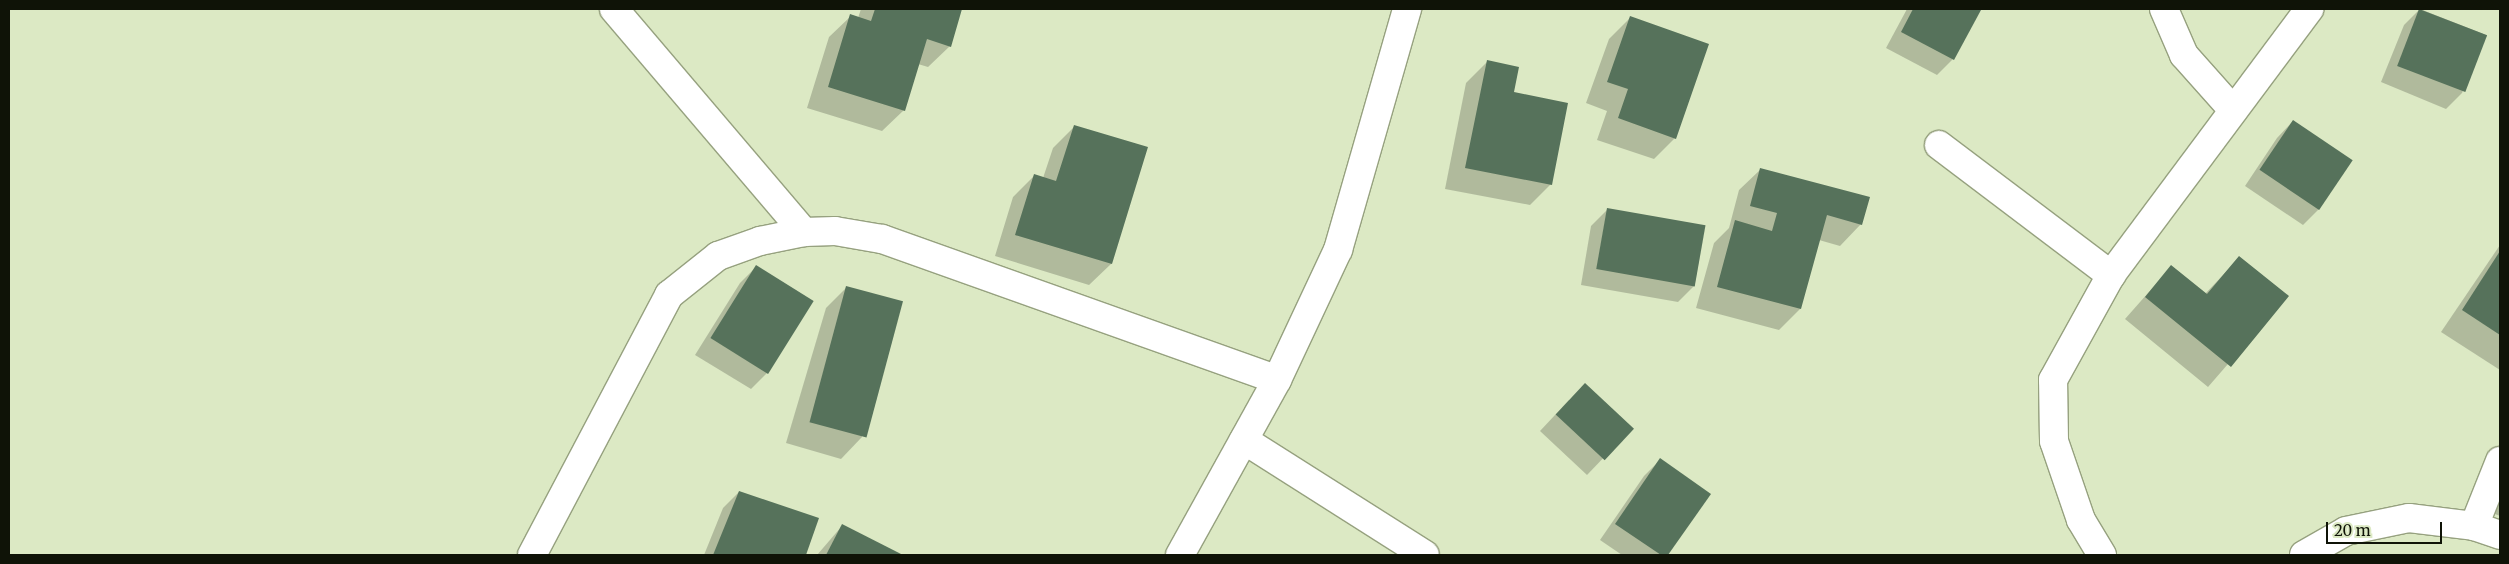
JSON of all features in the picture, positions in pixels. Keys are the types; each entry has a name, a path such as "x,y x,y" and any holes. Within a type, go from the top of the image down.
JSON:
{"street":[{"path":"614,9 804,232"},
{"path":"1180,555 1276,380 1338,250 1406,9"},
{"path":"2164,9 2184,54 2233,110"},
{"path":"2102,555 2081,520 2054,441 2053,380 2112,275 2309,9"},
{"path":"1939,145 2112,275"},
{"path":"532,555 669,295 718,256 760,241 804,232 835,231 882,239 1276,380"},
{"path":"1244,440 1425,555"},
{"path":"2474,526 2500,461"},
{"path":"2304,555 2346,531 2409,518 2474,526 2500,535"}],"building":[{"path":"875,9 962,9 951,47 927,39 905,111 828,87 850,14 871,21"},
{"path":"1913,9 1981,10 1954,60 1901,32"},
{"path":"2419,9 2487,35 2465,92 2397,66"},
{"path":"1630,16 1709,44 1676,139 1618,118 1628,89 1607,82"},
{"path":"1487,60 1519,67 1514,92 1568,103 1552,185 1465,168"},
{"path":"2293,120 2353,160 2319,210 2259,170"},
{"path":"1074,125 1148,147 1112,264 1015,235 1034,174 1056,181"},
{"path":"1760,168 1870,197 1862,225 1827,215 1801,309 1717,287 1735,220 1772,231 1777,213 1750,206"},
{"path":"1607,208 1705,225 1695,286 1596,269"},
{"path":"2500,251 2500,335 2462,310"},
{"path":"2239,256 2289,296 2231,367 2145,297 2171,265 2207,294"},
{"path":"756,265 814,301 768,374 710,338"},
{"path":"846,286 903,301 866,437 810,422"},
{"path":"1585,383 1634,429 1605,460 1556,414"},
{"path":"1660,458 1711,494 1668,555 1661,555 1615,524"},
{"path":"739,491 819,518 806,555 713,555"},
{"path":"842,524 903,555 826,555"}]}
